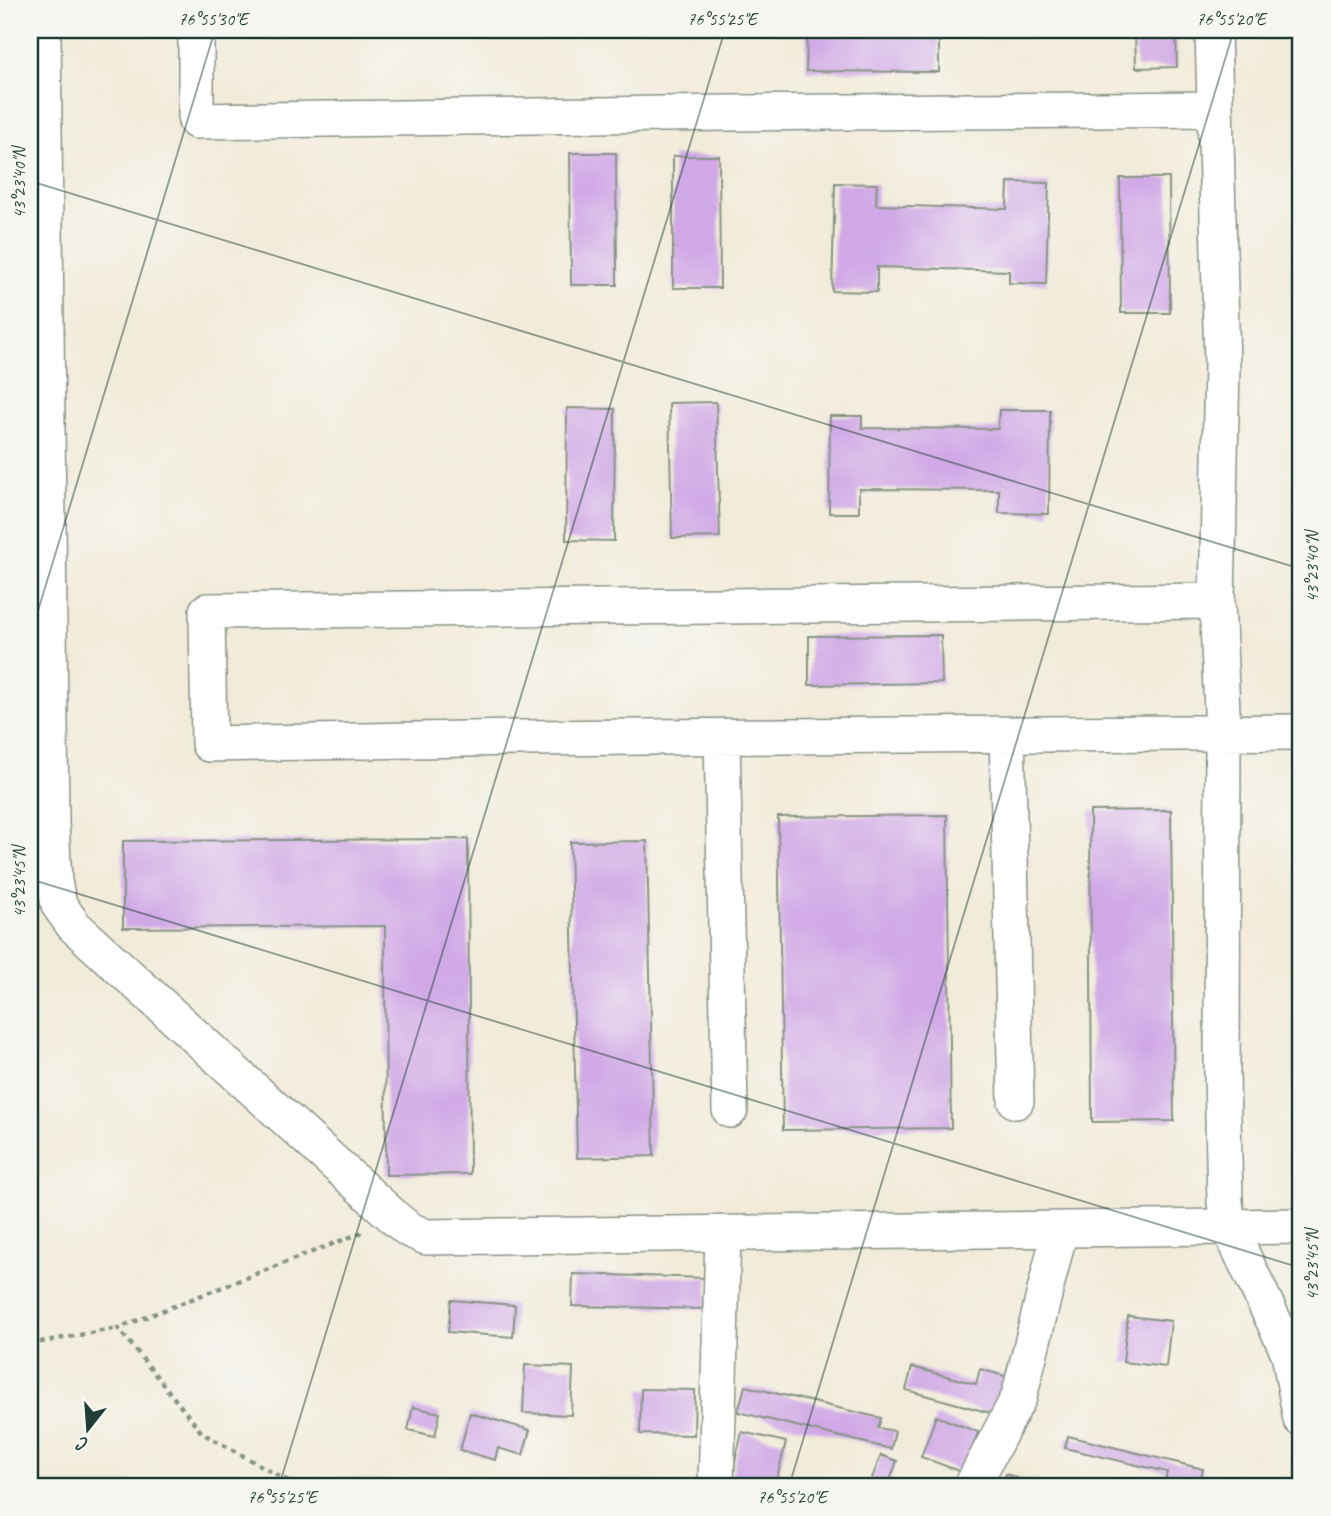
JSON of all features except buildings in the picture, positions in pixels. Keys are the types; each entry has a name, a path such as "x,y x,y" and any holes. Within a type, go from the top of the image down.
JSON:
{"street":[{"path":"43,30 37,290 51,821 54,882 59,905 74,926 408,1230 426,1237 1301,1226"},
{"path":"196,30 196,121 1215,109"},
{"path":"1213,30 1222,364 1217,601 1223,733 1222,1075 1225,1202 1228,1225 1289,1353 1301,1419"},
{"path":"1217,601 207,611 209,744 519,738 1301,732"},
{"path":"1007,735 1016,1101"},
{"path":"722,737 730,1110"},
{"path":"972,1486 1019,1397 1060,1230"},
{"path":"716,1486 723,1234"}],"path":[{"path":"30,1344 118,1328 396,1219"},
{"path":"118,1328 202,1433 297,1486"}]}
